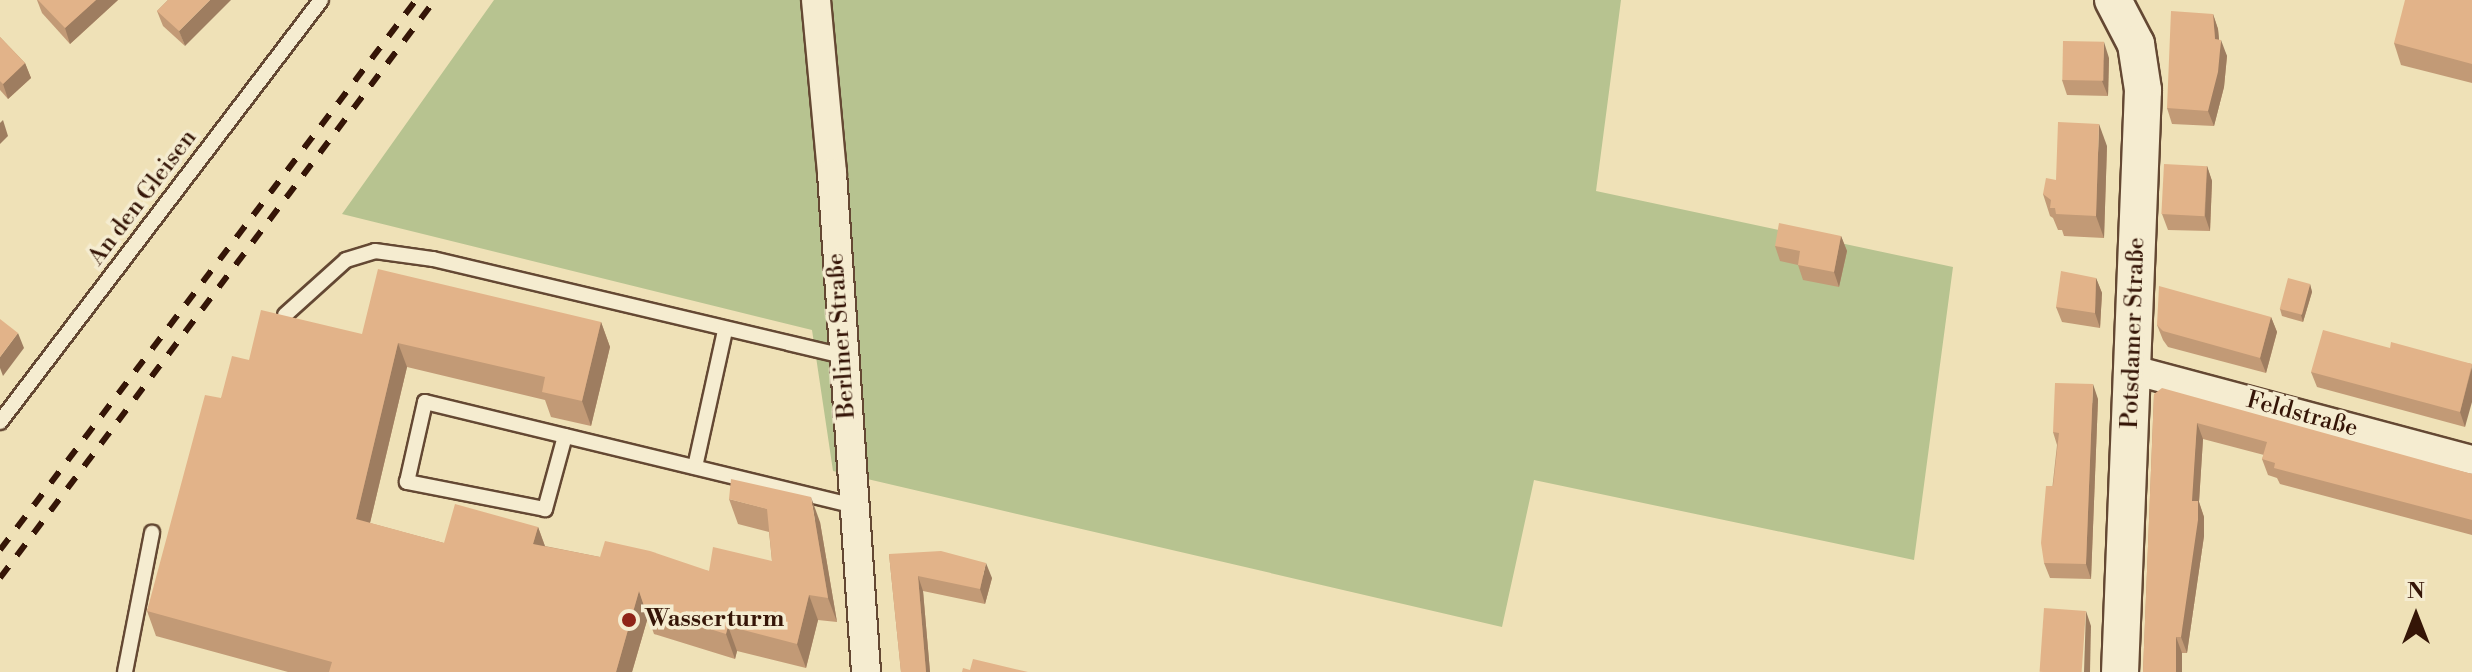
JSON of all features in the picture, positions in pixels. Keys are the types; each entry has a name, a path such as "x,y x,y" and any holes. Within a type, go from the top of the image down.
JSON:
{"street":[{"name":"Berliner Straße","path":"816,0 866,672"},
{"name":"Potsdamer Straße","path":"2113,0 2136,44 2143,90 2120,672"},
{"name":"Feldstraße","path":"2133,370 2472,460"}],"lane":[{"name":"An den Gleisen","path":"0,422 321,0"},
{"path":"285,315 346,260 375,251 433,259 843,356"},
{"path":"695,467 725,330"},
{"path":"565,436 545,509 407,482 425,402 854,506"},
{"path":"127,672 152,533"}],"green space":[{"path":"494,0 1621,0 1596,191 1953,267 1914,560 1534,480 1502,627 833,471 812,330 342,214"}],"building":[{"path":"38,0 96,0 65,28"},
{"path":"168,0 210,0 179,31 157,11"},
{"path":"2405,0 2472,0 2472,64 2394,43"},
{"path":"2171,11 2213,14 2215,39 2221,40 2218,72 2208,111 2167,108"},
{"path":"0,37 25,63 3,84 0,81"},
{"path":"2063,41 2104,42 2103,81 2062,80"},
{"path":"2058,122 2099,124 2096,216 2056,214 2055,208 2050,208 2051,200 2043,194 2046,178 2056,180"},
{"path":"2164,164 2207,166 2204,216 2161,214"},
{"path":"1779,223 1841,236 1834,272 1798,265 1800,251 1775,246"},
{"path":"378,269 601,322 582,401 542,392 545,377 398,343 356,519 444,543 455,504 538,527 533,544 600,557 605,541 650,551 709,571 713,547 772,561 767,509 729,499 731,479 811,497 828,598 809,595 797,644 728,626 726,634 645,609 639,591 616,672 329,672 332,662 147,611 205,395 221,398 232,356 249,360 261,310 362,334"},
{"path":"2061,271 2096,278 2095,313 2056,307"},
{"path":"2288,278 2310,284 2302,315 2280,309"},
{"path":"2159,286 2271,317 2260,358 2163,331 2157,325"},
{"path":"0,319 18,333 0,357"},
{"path":"2323,330 2390,348 2391,342 2472,364 2460,412 2311,372"},
{"path":"2055,383 2093,384 2086,564 2044,563 2041,543 2046,486 2053,486 2059,433 2053,432"},
{"path":"2162,388 2472,474 2472,520 2274,468 2275,463 2262,459 2267,442 2197,423 2192,501 2198,501 2198,520 2181,637 2176,637 2176,672 2143,672 2154,394"},
{"path":"941,551 986,563 980,589 918,576 926,672 901,672 889,554"},
{"path":"2044,608 2086,611 2082,672 2040,672"},
{"path":"973,659 1028,672 962,672 963,668 970,670"}],"railway":[{"path":"0,550 416,0"},
{"path":"0,578 435,0"}],"place":[{"name":"Wasserturm","path":"629,620"}]}
